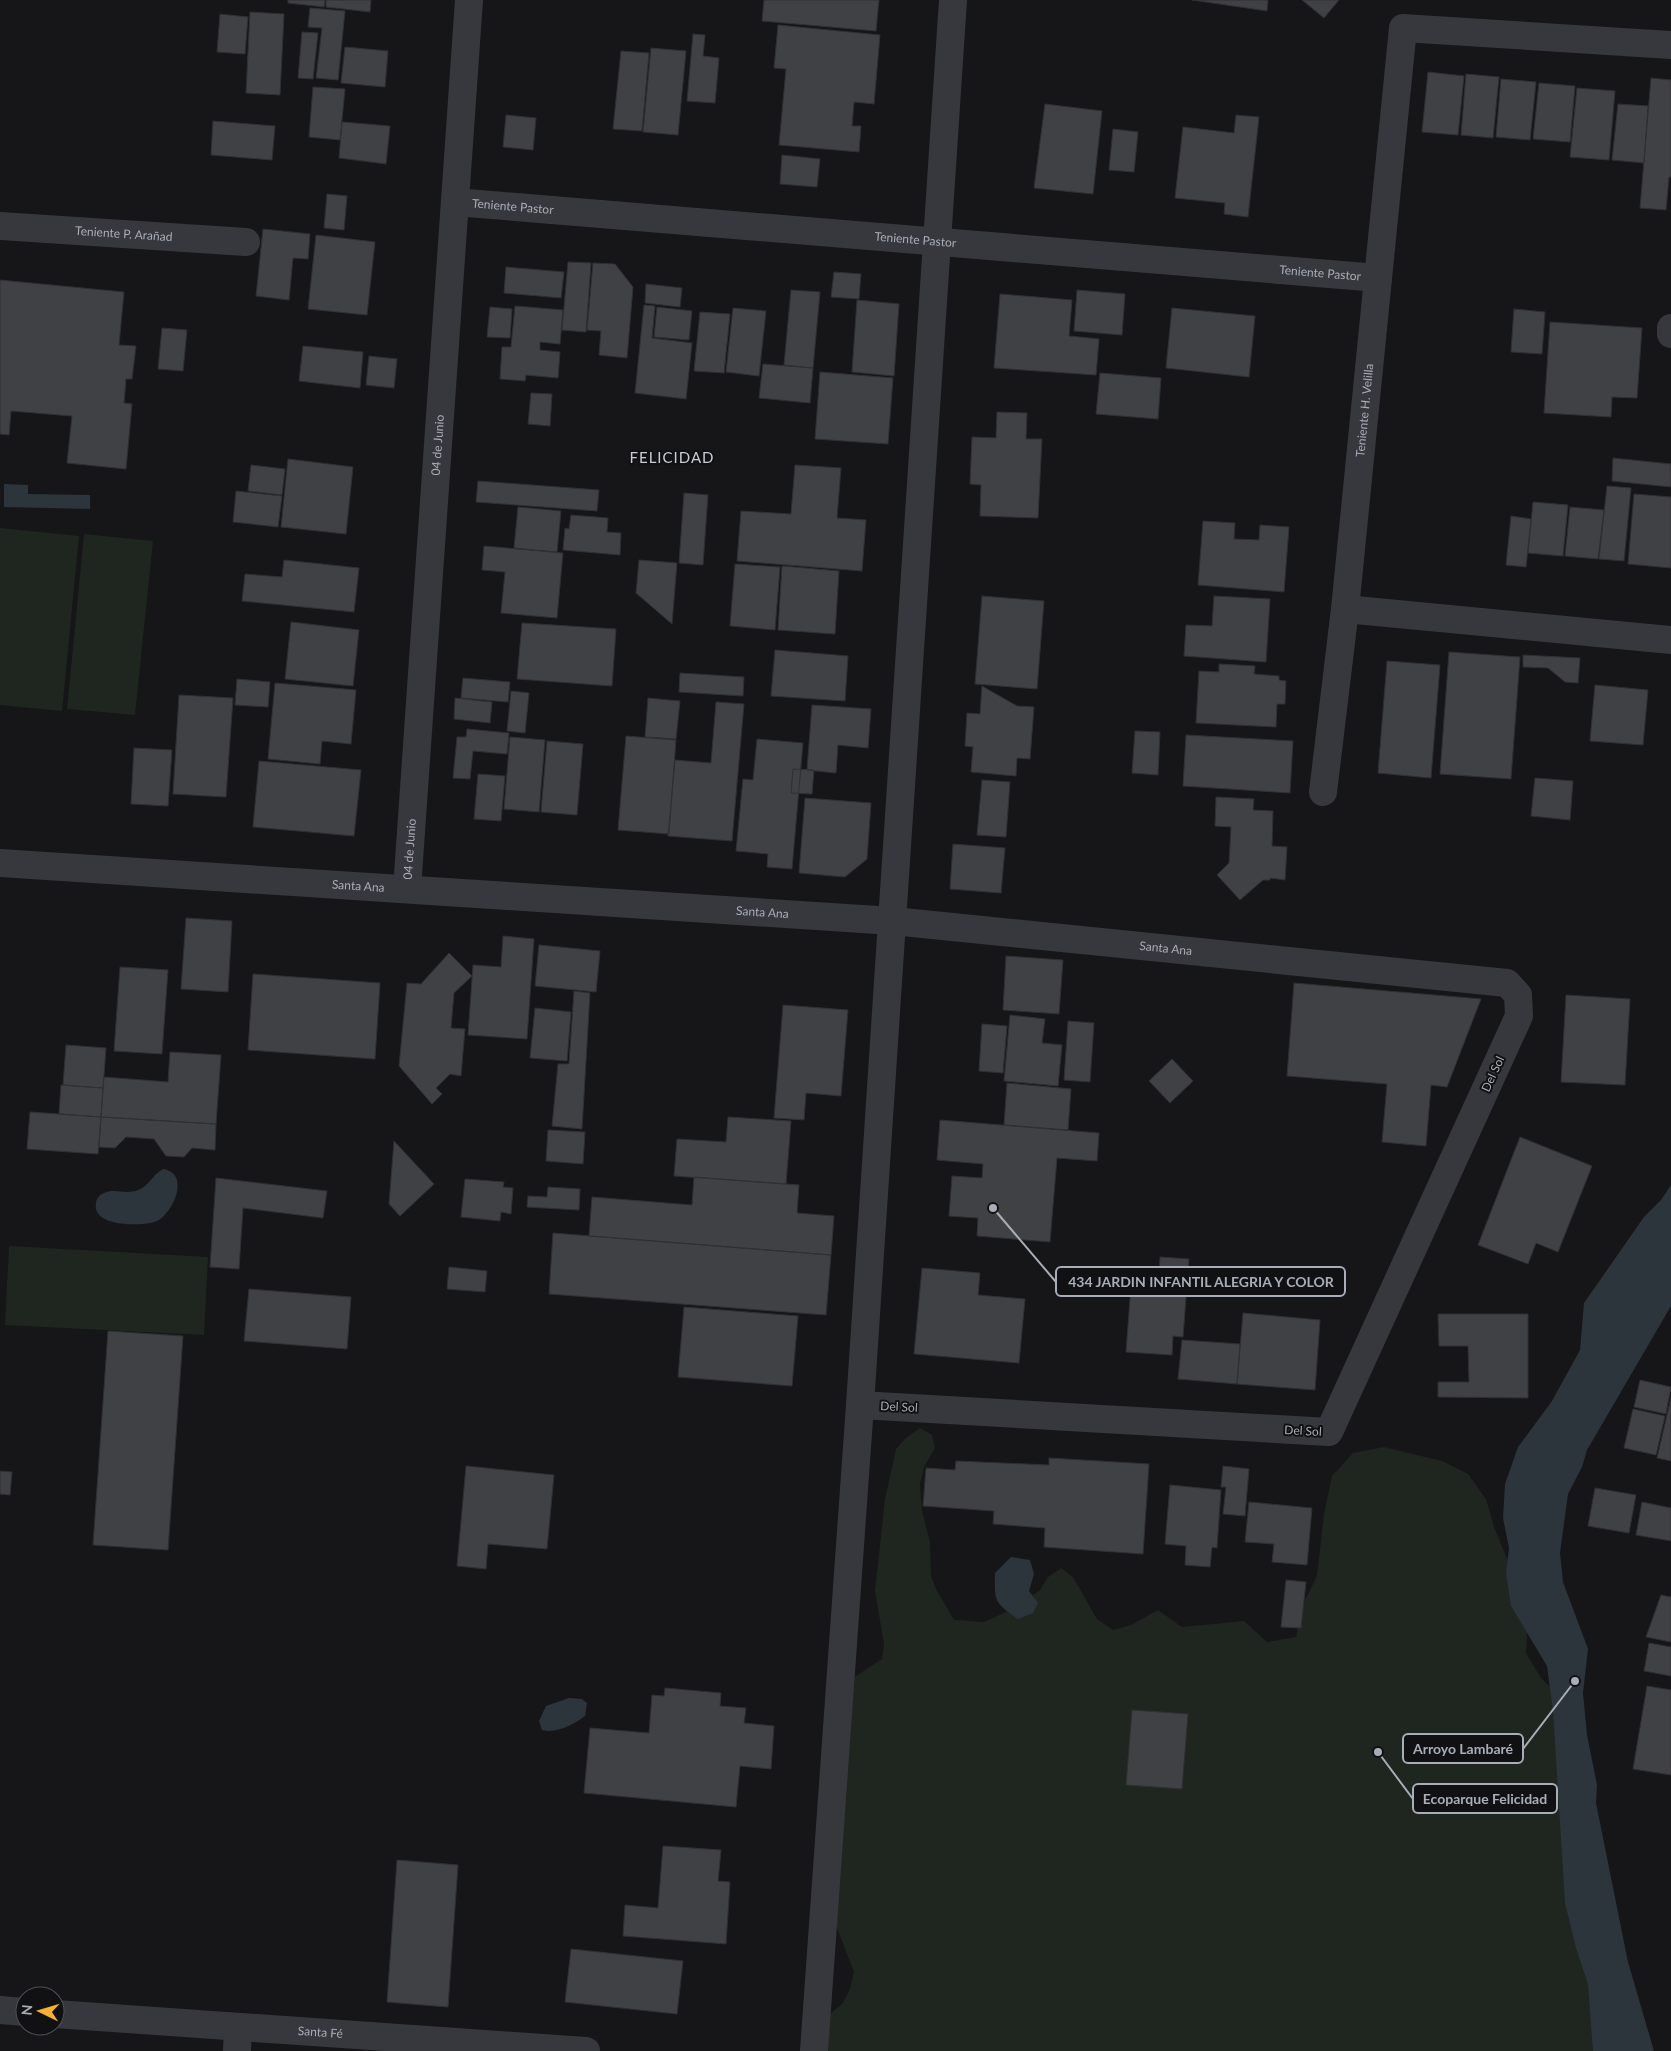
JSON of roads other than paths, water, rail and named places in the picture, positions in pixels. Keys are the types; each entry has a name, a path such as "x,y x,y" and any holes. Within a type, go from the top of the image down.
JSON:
{"street":[{"name":"04 de Junio","path":"407,890 469,0"},
{"path":"814,2051 860,1405 953,0"},
{"name":"Teniente H. Velilla","path":"1323,792 1345,609 1403,28 1671,45"},
{"name":"Teniente Pastor","path":"455,202 1378,278"},
{"name":"Teniente P. Arañad","path":"0,226 246,242"},
{"path":"1671,328 1671,334"},
{"path":"1345,609 1671,640"},
{"name":"Santa Ana","path":"0,863 892,921 1507,983 1518,995"},
{"name":"Del Sol","path":"860,1405 1329,1432 1519,1016 1518,995"},
{"path":"0,2010 15,2011"},
{"name":"Santa Fé","path":"65,2015 238,2039 586,2051"}],"place":[{"name":"434 JARDIN INFANTIL ALEGRIA Y COLOR","path":"993,1208"},
{"name":"Arroyo Lambaré","path":"1575,1681"},
{"name":"Ecoparque Felicidad","path":"1378,1752"}],"district":[{"name":"FELICIDAD","path":"672,458"}]}
